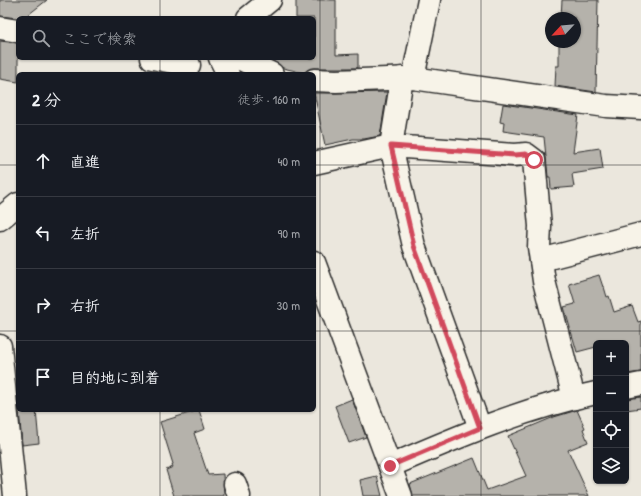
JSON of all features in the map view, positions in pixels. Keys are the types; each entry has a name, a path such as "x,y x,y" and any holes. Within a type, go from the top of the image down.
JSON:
{"street":[{"path":"429,0 391,146 414,246 480,428"},
{"path":"0,28 16,31"},
{"path":"161,60 189,66"},
{"path":"221,60 227,72"},
{"path":"243,60 268,72"},
{"path":"316,80 336,81 408,78 606,106 641,108"},
{"path":"316,163 391,146 515,155 526,154 534,160 540,226 539,247 544,281 574,398"},
{"path":"0,219 16,206"},
{"path":"541,260 641,234"},
{"path":"316,267 401,496"},
{"path":"0,346 14,496"},
{"path":"629,386 641,384"},
{"path":"390,466 480,428 574,398 593,394"}],"building":[{"path":"0,0 47,0 27,16 16,16 16,18 0,16"},
{"path":"296,0 336,0 336,55 358,54 358,68 315,68 309,69 305,72 300,72 283,68 273,61 316,60 316,16 296,16"},
{"path":"562,0 598,0 596,92 555,86 556,66 559,66 559,48 581,48 581,12 561,12"},
{"path":"0,41 16,43 18,72 16,72 16,82 0,79"},
{"path":"387,92 380,136 364,139 353,139 325,145 316,102 316,93"},
{"path":"503,104 578,115 573,152 600,148 603,169 572,174 574,187 551,189 550,177 548,177 544,137 503,131 504,123 500,122"},
{"path":"599,275 607,297 609,296 614,312 632,306 638,322 641,321 641,372 629,374 629,340 593,340 593,348 577,352 564,307 575,304 569,284"},
{"path":"641,397 641,408 629,410 629,399"},
{"path":"352,399 366,437 349,443 335,406"},
{"path":"577,410 585,428 583,429 588,442 568,450 589,496 413,496 410,484 474,458 487,490 526,476 508,436 554,417"},
{"path":"19,412 36,412 39,443 22,445"},
{"path":"192,412 200,412 205,429 194,433 208,475 223,474 224,496 174,496 166,470 173,467 173,464 160,422"},
{"path":"377,476 382,496 363,496 360,480"}],"route":[{"path":"390,466 480,428 414,246 391,146 515,155 526,154 534,160"}]}
